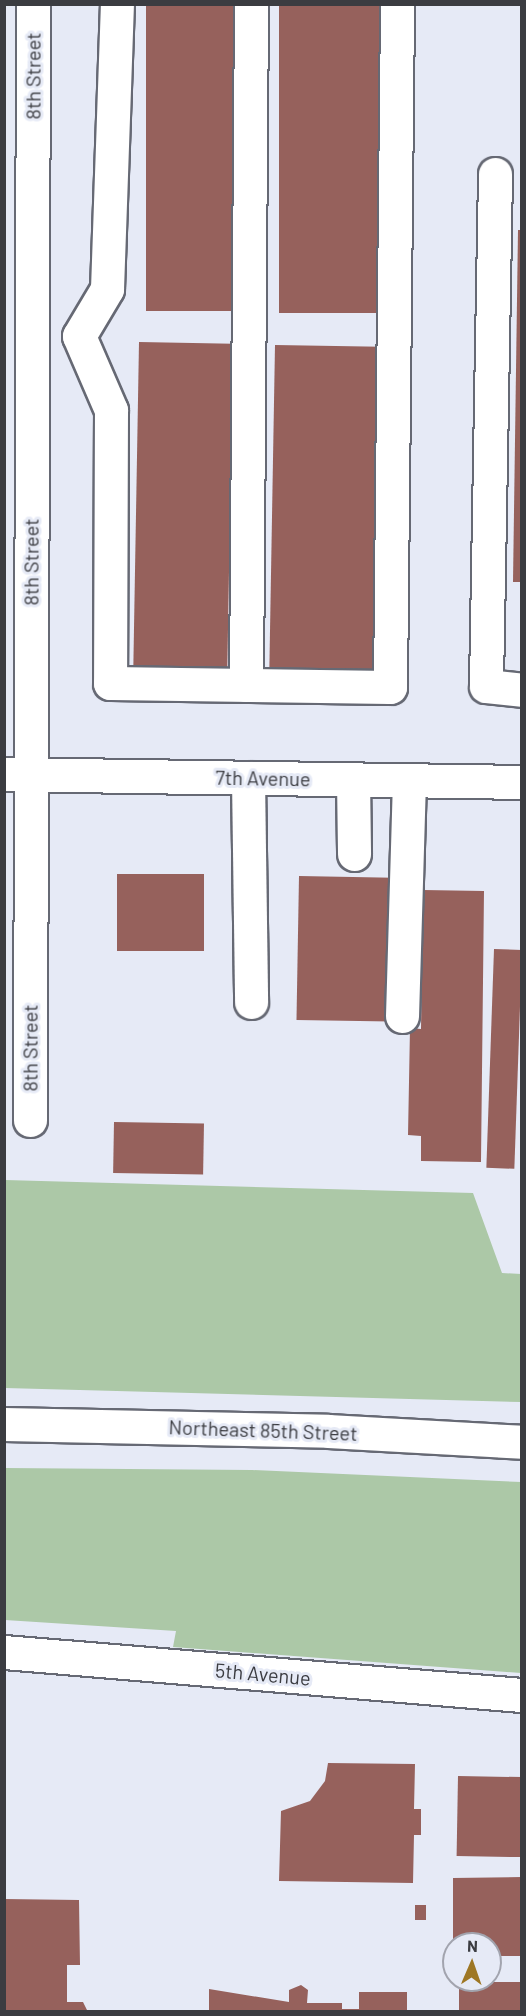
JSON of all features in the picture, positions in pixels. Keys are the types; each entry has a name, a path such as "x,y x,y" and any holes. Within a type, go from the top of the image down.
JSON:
{"street":[{"name":"8th Street","path":"21,1099 17,899 19,336 33,4"},
{"path":"79,336 107,289 117,4"},
{"path":"246,686 251,4"},
{"path":"79,336 111,410 110,684 390,687 397,4"},
{"path":"495,174 486,686 522,690"},
{"path":"19,336 79,336"},
{"name":"7th Avenue","path":"17,774 522,782"},
{"path":"248,778 251,1002"},
{"path":"353,779 354,854"},
{"path":"402,1016 409,780"},
{"name":"Northeast 85th Street","path":"4,1424 328,1431 522,1442"},
{"name":"5th Avenue","path":"4,1653 522,1695"}],"green space":[{"path":"5,1180 473,1193 502,1273 521,1274 521,1402 5,1388"},
{"path":"5,1468 252,1470 521,1482 521,1673 173,1647 176,1631 5,1620"}],"building":[{"path":"146,4 237,4 237,311 146,311"},
{"path":"279,4 384,4 384,313 279,313"},
{"path":"518,230 522,230 522,582 513,582"},
{"path":"139,342 233,344 227,677 133,675"},
{"path":"275,345 381,347 375,678 269,676"},
{"path":"117,874 204,874 204,951 117,951"},
{"path":"299,876 393,878 390,1022 296,1020"},
{"path":"423,890 484,891 481,1162 421,1161 421,1136 408,1135 410,1028 421,1029"},
{"path":"494,949 522,950 514,1169 486,1168"},
{"path":"114,1122 204,1124 203,1175 113,1173"},
{"path":"328,1763 415,1764 414,1809 421,1809 421,1835 414,1835 413,1883 279,1881 281,1811 310,1801 325,1781"},
{"path":"458,1776 522,1777 521,1857 457,1856"},
{"path":"522,1877 522,1956 502,1956 502,1932 453,1932 453,1878"},
{"path":"4,1899 79,1900 80,1965 67,1965 67,2002 83,2002 88,2012 4,2012"},
{"path":"415,1905 426,1905 426,1920 415,1920"},
{"path":"502,1982 522,1982 522,2012 459,2012 459,1992 502,1992"},
{"path":"301,1985 308,1990 307,2003 342,2003 342,2009 359,2009 359,1992 407,1992 407,2012 209,2012 209,1989 289,2002 289,1990"}]}
